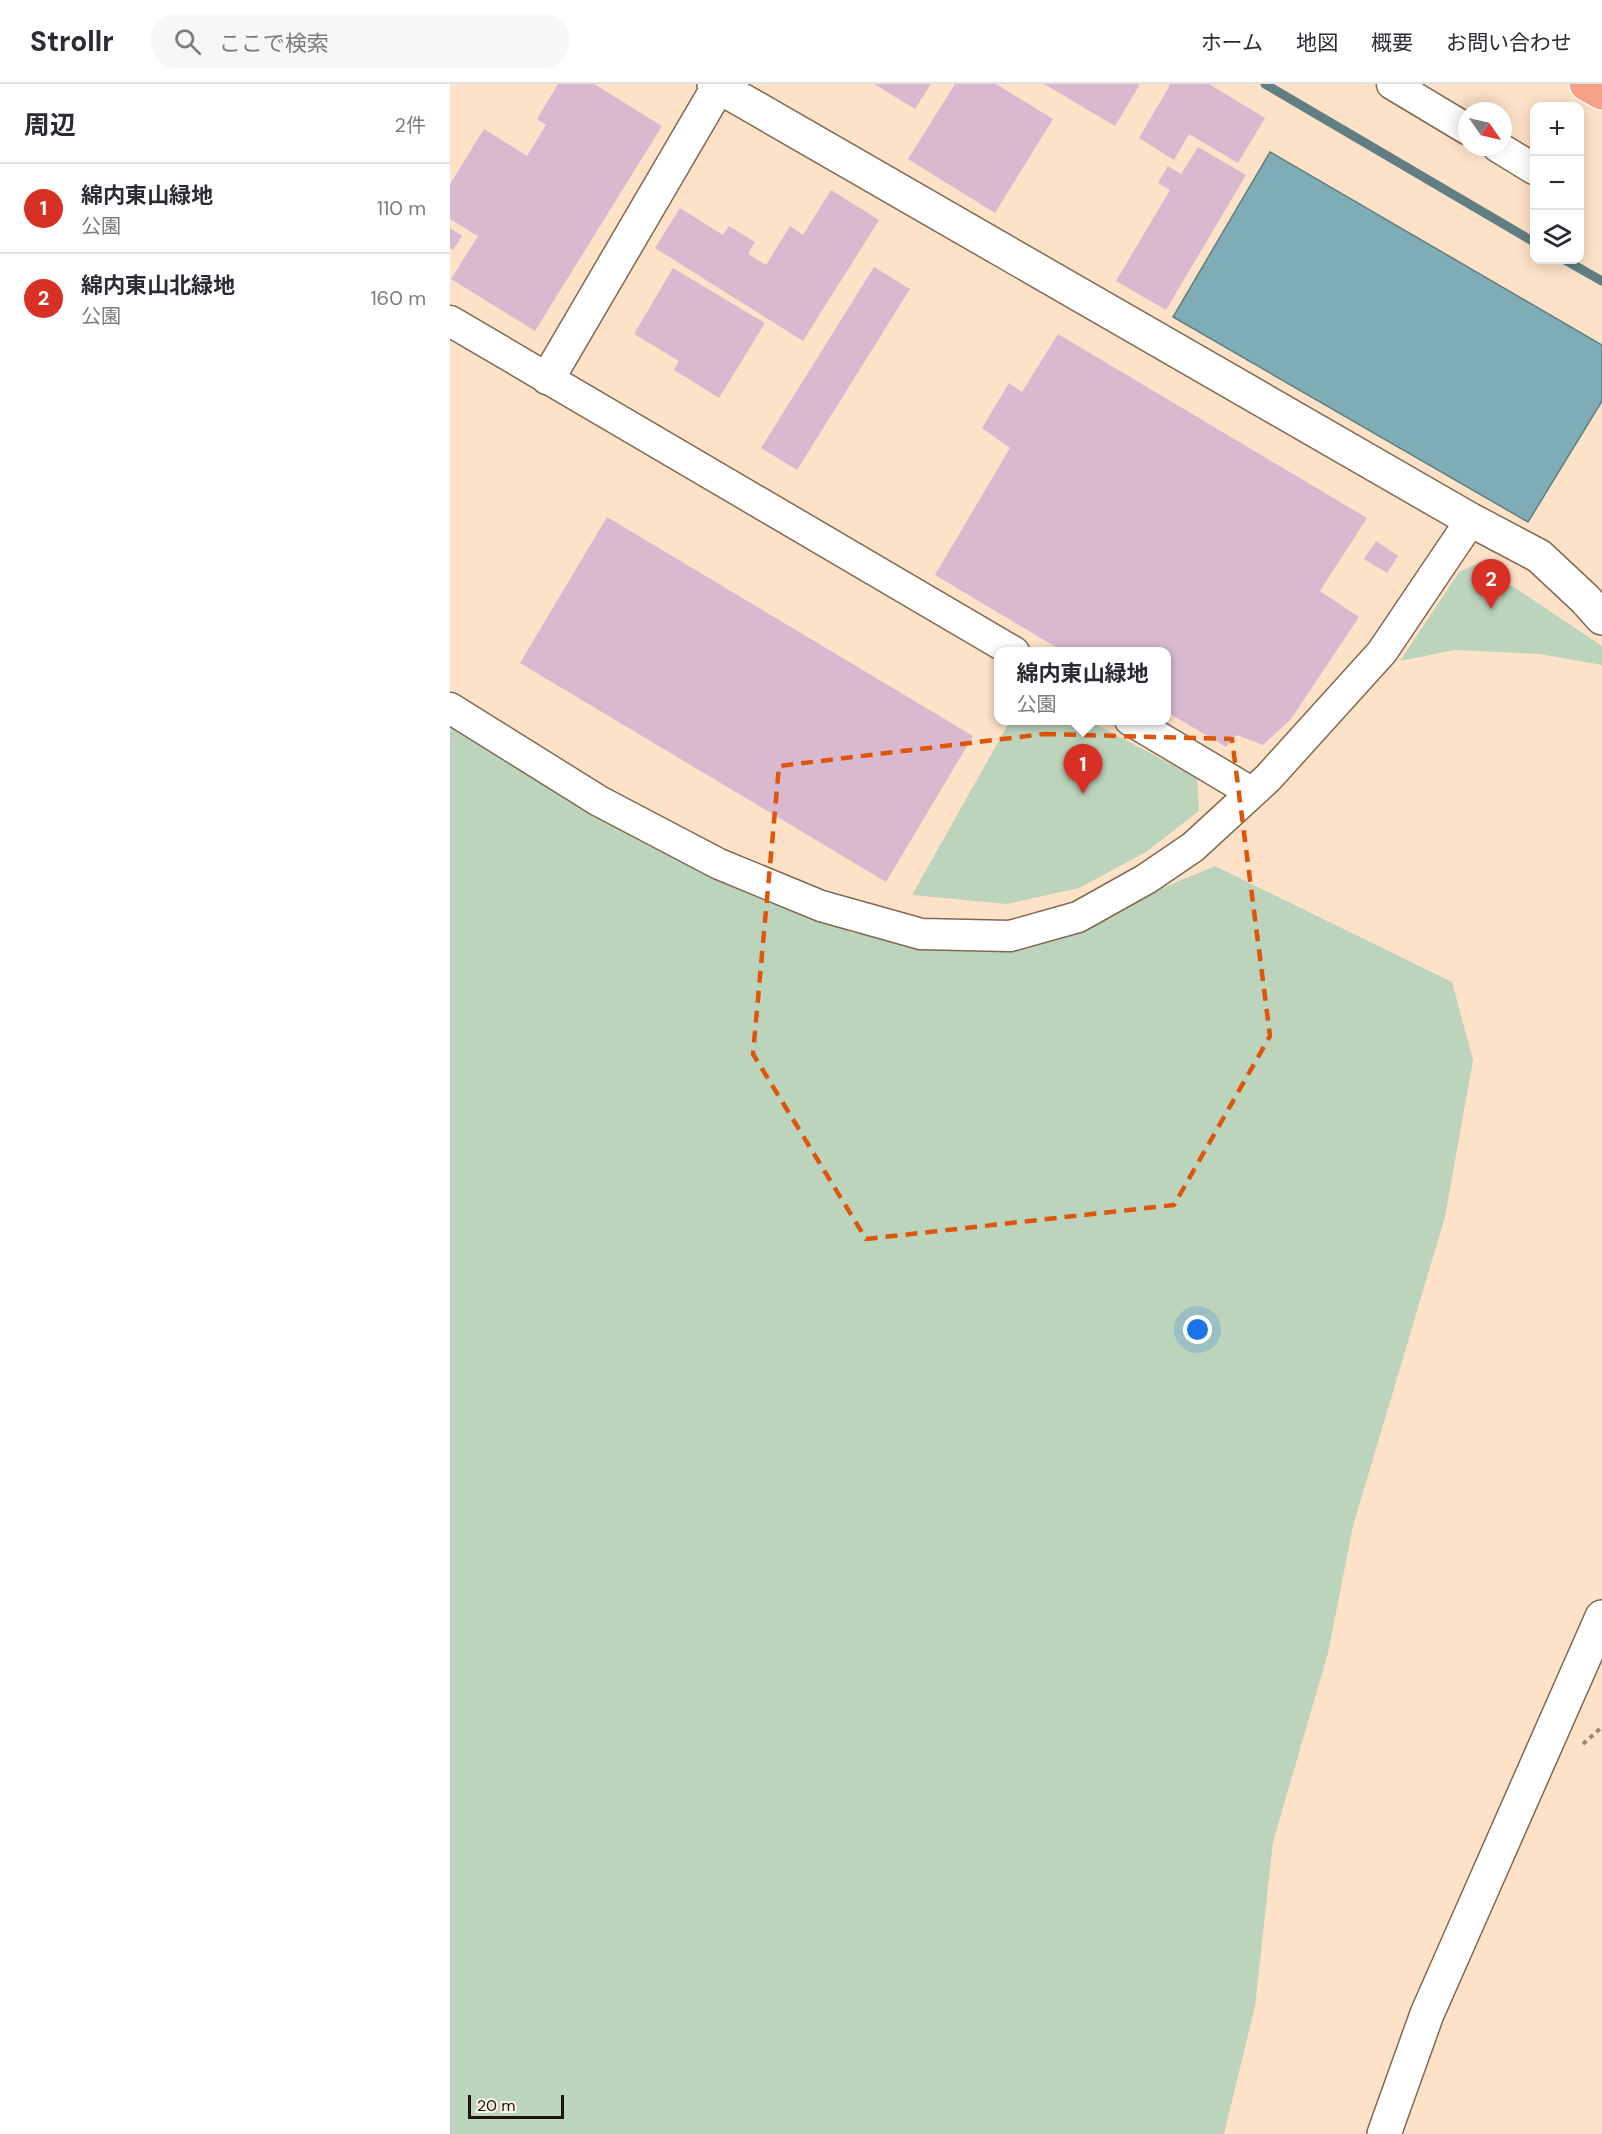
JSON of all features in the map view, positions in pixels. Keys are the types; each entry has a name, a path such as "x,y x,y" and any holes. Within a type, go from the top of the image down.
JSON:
{"highway":[{"path":"1586,84 1602,93"}],"street":[{"path":"1392,84 1458,124"},
{"path":"548,378 718,85 1471,520 1539,556 1602,618"},
{"path":"1512,156 1530,167"},
{"path":"450,321 1007,647"},
{"path":"450,708 599,801 719,864 820,906 921,934 1010,936 1078,917 1146,879 1193,847 1268,778 1382,652 1471,520"},
{"path":"1139,725 1251,792"},
{"path":"1384,2134 1427,2014 1602,1617"}],"highlighted area":[{"path":"1044,734 1232,739 1270,1036 1174,1205 866,1239 753,1054 779,766"}],"green space":[{"path":"1478,563 1602,646 1602,665 1540,654 1454,650 1400,661 1459,572"},
{"path":"450,699 637,817 852,933 1030,943 1215,866 1452,982 1473,1060 1445,1217 1353,1526 1328,1653 1273,1842 1255,2006 1224,2134 450,2134"},
{"path":"1008,725 1098,725 1197,778 1199,811 1146,852 1079,888 1007,904 912,895"}],"water":[{"path":"1270,152 1602,345 1602,401 1528,522 1173,317"}],"building":[{"path":"558,84 594,84 662,126 535,331 451,279 478,236 450,219 450,184 484,129 527,156 546,125 537,119"},
{"path":"874,84 931,84 915,109"},
{"path":"955,84 996,84 1053,119 995,213 908,159"},
{"path":"1044,84 1140,84 1115,126"},
{"path":"1168,84 1209,84 1265,118 1238,163 1189,134 1174,160 1139,138 1170,85"},
{"path":"1198,147 1246,175 1166,310 1116,281 1170,190 1158,183 1168,166 1181,174"},
{"path":"831,190 879,220 803,341 655,248 680,208 723,235 729,226 755,242 748,254 766,265 790,226 803,235"},
{"path":"450,228 462,236 453,250 450,248"},
{"path":"874,267 910,289 797,470 761,448"},
{"path":"673,268 765,323 719,398 674,370 679,361 634,334"},
{"path":"1058,334 1367,518 1320,591 1359,617 1291,719 1263,745 1237,735 1226,747 1171,714 1171,647 1056,647 935,575 1010,448 982,428 1009,383 1022,392"},
{"path":"607,517 973,736 886,882 520,663"},
{"path":"1376,541 1398,556 1387,573 1364,559"}],"waterway":[{"path":"1265,84 1530,240"},
{"path":"1572,264 1602,281"}],"place":[{"name":"綿内東山北緑地","path":"1491,609"},
{"name":"綿内東山緑地","path":"1083,794"}]}
